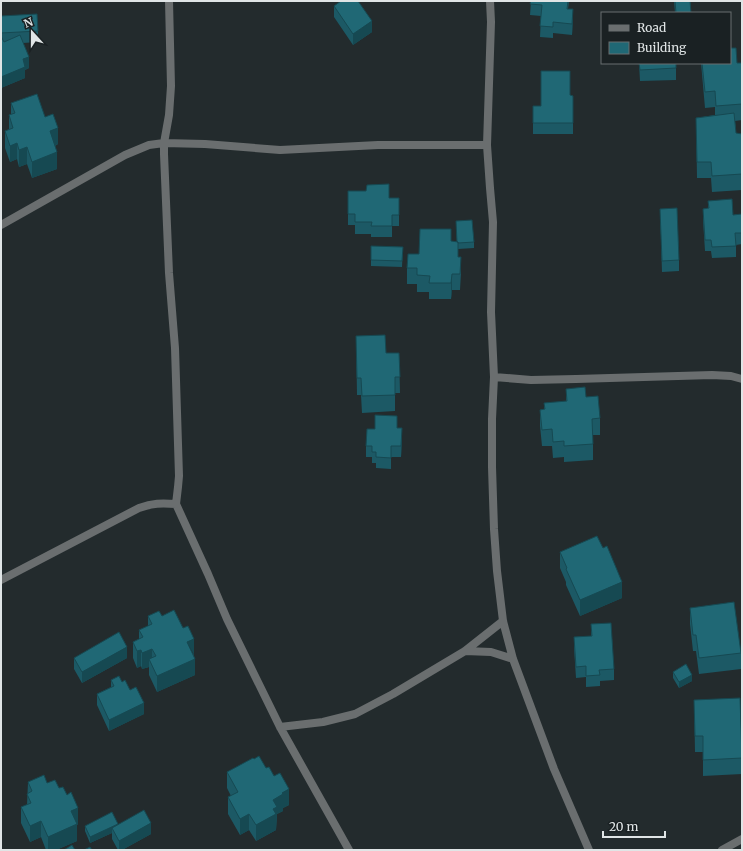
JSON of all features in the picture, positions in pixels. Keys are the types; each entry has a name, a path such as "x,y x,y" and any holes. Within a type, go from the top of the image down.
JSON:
{"street":[{"path":"169,1 171,86 164,154 169,273 175,348 179,458 176,504 227,619 280,727 349,850"},
{"path":"490,1 491,22 487,145 493,222 490,312 494,377 492,419 494,529 497,571 503,621 513,659 554,769 589,850"},
{"path":"1,225 125,155 149,145 164,143 205,144 280,150 378,145 487,145"},
{"path":"494,377 531,380 561,380 712,375 731,376 742,379"},
{"path":"1,580 139,508 155,503 176,504"},
{"path":"280,727 323,722 355,714 393,694 465,651 503,621"},
{"path":"465,651 491,652 513,659"},
{"path":"722,850 742,839"}],"building":[{"path":"341,1 358,1 372,21 353,34 334,6"},
{"path":"531,1 568,1 567,9 573,9 572,24 553,22 553,27 540,26 542,5 530,4"},
{"path":"675,1 690,1 691,12 676,12"},
{"path":"37,14 38,31 1,33 1,16"},
{"path":"20,35 29,57 23,59 25,67 1,77 1,36 4,42"},
{"path":"731,48 736,48 737,63 742,63 742,104 716,106 715,91 705,92 702,64 731,64"},
{"path":"639,64 676,64 676,68 640,70"},
{"path":"541,71 570,71 570,95 573,96 573,123 533,123 533,106 541,106"},
{"path":"37,94 45,117 53,114 58,128 50,131 57,152 32,162 27,147 19,150 17,143 10,146 5,131 13,128 9,115 15,113 11,103"},
{"path":"734,113 736,133 742,134 742,174 712,176 711,162 697,162 696,118"},
{"path":"389,184 389,198 399,198 399,215 392,215 392,226 371,226 372,222 355,222 355,214 348,214 348,191 366,191 367,185"},
{"path":"732,199 733,215 742,214 742,233 735,233 736,246 712,247 711,240 705,240 703,209 709,208 708,201"},
{"path":"677,208 679,260 662,261 660,209"},
{"path":"472,220 474,242 458,243 456,221"},
{"path":"420,229 451,229 451,241 458,242 458,257 461,257 460,274 452,274 451,283 429,283 430,276 417,275 417,268 407,268 408,254 419,254"},
{"path":"371,246 403,247 402,261 371,260"},
{"path":"385,335 386,353 399,353 400,377 395,377 395,395 362,396 361,378 357,378 356,336"},
{"path":"585,387 586,397 598,396 600,418 592,419 593,444 564,446 564,441 553,442 552,429 542,430 540,410 545,409 544,403 567,401 566,389"},
{"path":"375,415 397,416 397,428 402,428 401,446 391,446 391,458 376,457 376,452 372,452 372,446 366,446 367,429 375,429"},
{"path":"597,536 603,548 607,546 622,582 580,600 560,552"},
{"path":"734,602 741,653 699,658 696,635 693,635 690,608"},
{"path":"174,610 183,628 188,626 194,639 187,642 195,659 157,676 149,659 156,656 152,649 142,653 141,650 137,651 133,642 143,637 139,630 152,624 148,616 159,611 162,616"},
{"path":"611,623 614,669 599,670 600,675 586,676 586,666 576,667 574,637 592,636 591,624"},
{"path":"119,632 127,647 82,672 74,658"},
{"path":"686,664 692,675 679,682 673,672"},
{"path":"119,676 122,682 125,680 130,690 136,687 144,703 109,720 97,694 114,686 111,680"},
{"path":"740,698 742,758 703,760 703,736 695,736 694,700"},
{"path":"259,756 266,768 269,767 274,776 280,773 289,789 273,800 277,807 273,809 276,814 256,825 249,814 240,819 228,797 238,792 227,772"},
{"path":"44,775 47,783 55,780 59,788 63,787 67,795 71,792 78,808 71,811 77,824 48,837 41,821 30,826 21,807 31,803 27,794 32,791 28,782"},
{"path":"144,810 151,823 119,841 112,828"},
{"path":"112,812 118,824 90,837 85,826"},
{"path":"72,845 75,850 64,850"},
{"path":"90,847 92,850 84,850"}]}
